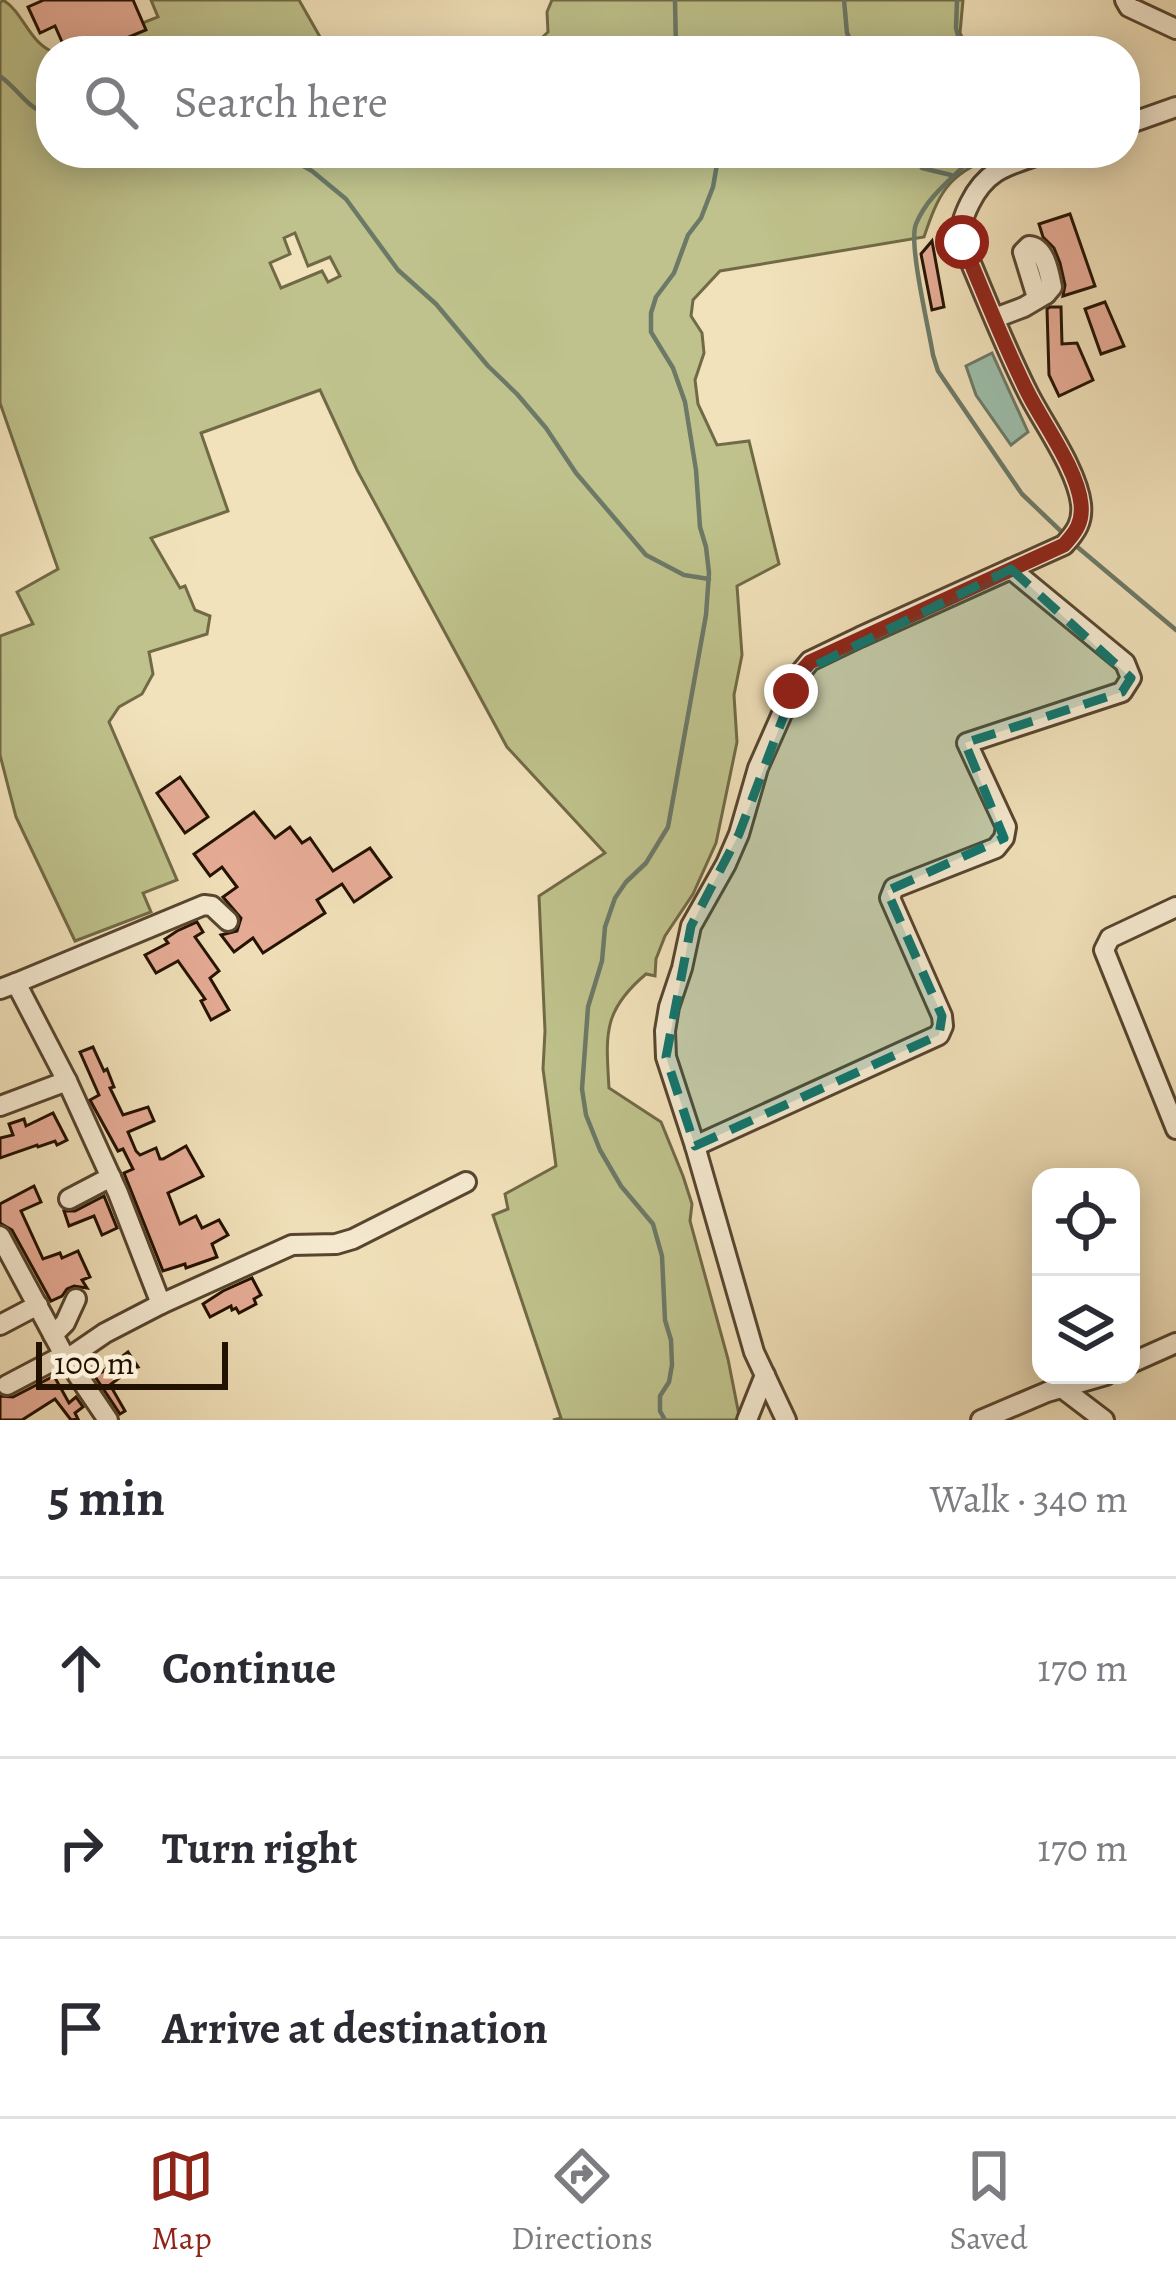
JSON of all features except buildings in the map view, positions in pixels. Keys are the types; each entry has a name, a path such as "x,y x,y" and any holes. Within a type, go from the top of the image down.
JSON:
{"street":[{"path":"1126,0 1129,7 1176,29"},
{"path":"1140,120 1176,107"},
{"path":"786,1420 754,1352 666,1057 669,1007 691,926 732,849 758,768 800,673 810,662 860,637 1070,538 1082,518 1081,500 1069,470 1027,391 962,242 962,220 983,180 1004,168"},
{"path":"995,318 1024,307 1037,294"},
{"path":"695,1146 939,1036 942,1016 890,898 894,888 996,848 1004,838 1006,827 967,743 1122,692 1131,678 1125,663 1011,569"},
{"path":"161,1304 67,1081 8,986 204,905 212,906 228,921"},
{"path":"1176,907 1110,938 1104,950 1176,1129"},
{"path":"0,1106 67,1081"},
{"path":"69,1199 111,1177"},
{"path":"7,1385 161,1304 292,1245 353,1239 466,1182"},
{"path":"2,1245 65,1357 108,1420"},
{"path":"53,1334 65,1323 76,1299"},
{"path":"0,1325 38,1305"},
{"path":"1140,1360 1176,1343"},
{"path":"747,1420 765,1375"},
{"path":"981,1420 1076,1384"},
{"path":"1062,1388 1105,1420"}],"highlighted area":[{"path":"1011,569 1131,678 1122,692 965,743 1004,838 887,891 942,1016 939,1035 695,1146 666,1057 691,926 739,834 800,673"}],"green space":[{"path":"3,0 36,39 36,168 970,168 947,187 924,237 720,271 693,300 691,316 702,333 704,353 695,380 698,404 717,445 749,441 779,564 737,586 742,655 734,695 737,742 716,843 693,894 665,936 655,976 646,974 614,1012 608,1069 609,1088 661,1122 683,1176 740,1420 553,1420 561,1418 493,1215 508,1209 505,1194 556,1166 543,1069 539,896 605,853 507,747 357,470 320,390 201,433 228,511 151,538 180,588 185,586 195,610 210,616 207,634 149,652 153,674 142,694 119,707 109,722 177,880 143,893 151,912 75,941 16,817 0,755 0,636 33,624 17,592 58,569 0,403","holes":["295,233 308,266 330,257 340,276 328,282 322,271 281,288 270,263 290,254 284,238"]},
{"path":"151,0 299,0 319,36 109,36 158,17"},
{"path":"552,0 963,0 962,36 544,36 548,32"}],"shaded area":[{"path":"992,353 1028,432 1011,445 976,395 966,366"}],"waterway":[{"path":"675,0 676,36"},
{"path":"844,0 848,36"},
{"path":"957,0 958,36"},
{"path":"0,76 36,109"},
{"path":"307,168 346,199 398,270 436,304 517,394 646,555 684,575 709,579"},
{"path":"665,1420 660,1396 672,1365 662,1256 653,1224 621,1186 600,1150 582,1089 588,1007 602,961 605,927 615,898 646,863 668,827 706,615 709,573 685,402 673,368 651,332 651,313 701,218 716,168"},
{"path":"922,168 951,175"},
{"path":"962,168 921,213 914,234 933,355 938,371 1022,494 1067,537"},
{"path":"1075,545 1176,630"}],"route":[{"path":"791,691 810,662 1064,545 1082,518 1081,500 1069,470 1027,391 962,242"}]}
